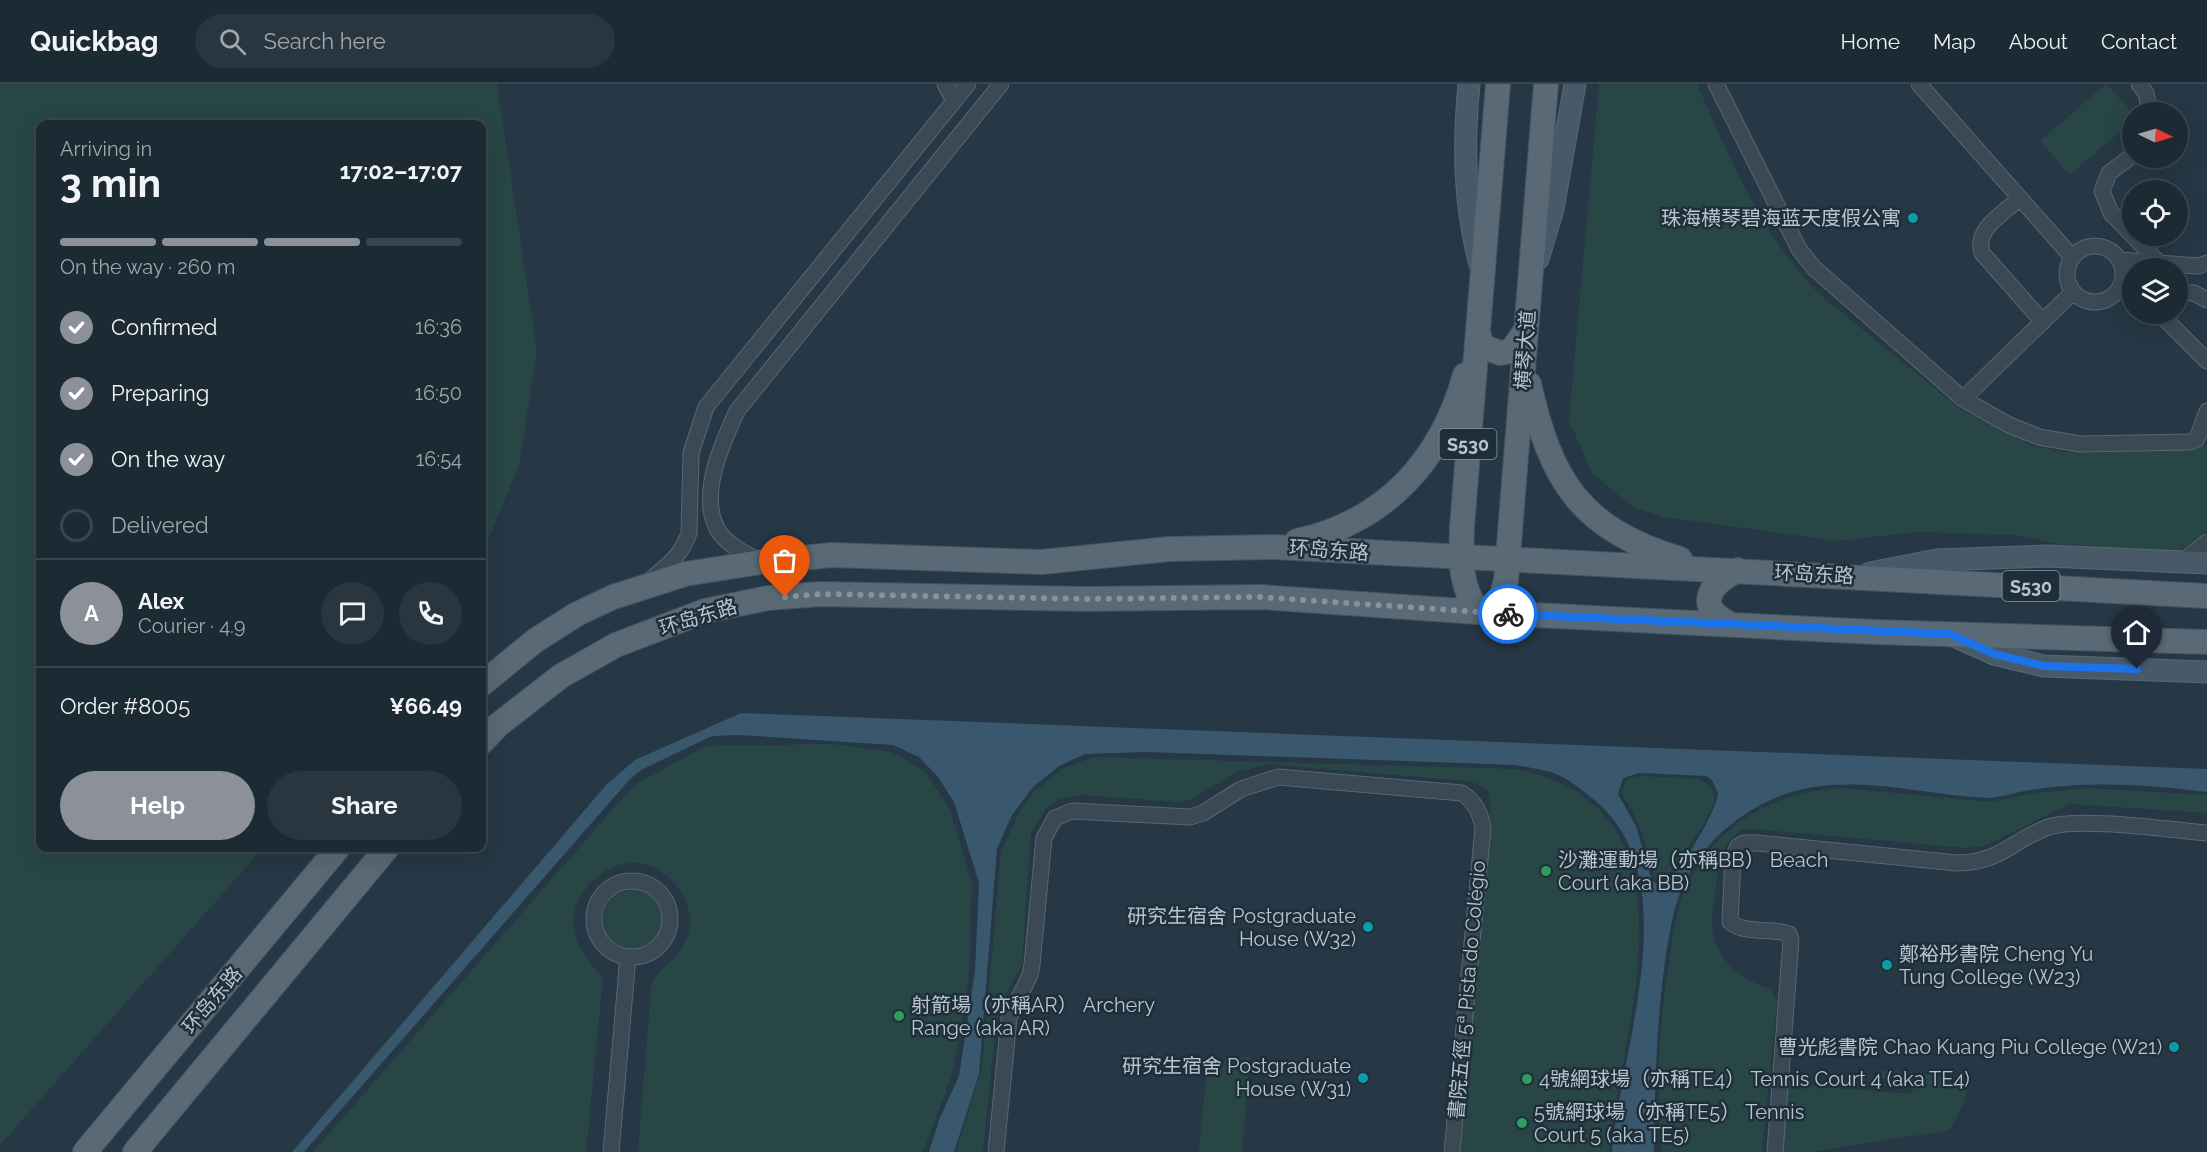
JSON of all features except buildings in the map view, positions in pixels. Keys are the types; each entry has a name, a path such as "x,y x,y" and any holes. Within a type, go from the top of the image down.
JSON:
{"main road":[{"path":"1469,84 1465,191 1469,223 1482,270"},
{"name":"S530","path":"1486,612 1470,600 1461,556 1498,84"},
{"name":"横琴大道","path":"1486,612 1500,600 1508,559 1546,84"},
{"path":"1529,292 1553,209 1575,84"},
{"path":"1478,332 1482,346 1500,353 1511,351 1526,330"},
{"path":"1274,547 1339,530 1385,502 1408,482 1445,429 1461,391 1478,332"},
{"path":"1524,360 1538,424 1550,458 1578,501 1596,518 1646,548 1727,570 1714,585 1708,603 1711,612 1717,618 1733,625"},
{"name":"环岛东路","path":"486,681 536,640 577,614 644,586 685,574 761,562 832,555 1042,562 1169,549 1274,547 2207,596"},
{"path":"1855,576 1937,560 2047,556 2207,563"},
{"name":"环岛东路","path":"486,738 498,725 561,676 616,645 705,611 768,598 820,594 1086,599 1260,597 1733,625 2207,642"},
{"path":"1950,634 1994,654 2044,666 2207,672"},
{"name":"环岛东路","path":"135,1152 352,886 383,852"},
{"name":"环岛东路","path":"85,1152 332,855"},
{"path":"332,855 326,879 333,886 342,890 352,886"}],"street":[{"path":"945,84 954,101"},
{"path":"644,586 680,555 686,544 690,525 691,453 706,407 968,84"},
{"path":"761,562 729,542 719,531 713,515 711,495 717,461 736,411 1001,84"},
{"path":"1716,84 1799,249 1814,268 1964,399 2009,424 2039,437 2080,444 2190,442 2197,440 2202,431 2207,411"},
{"path":"1919,84 2072,257"},
{"path":"2139,84 2146,93 2148,102"},
{"path":"2122,163 2109,173 2102,191 2111,213 2153,258"},
{"path":"2020,198 1982,232 1979,245 1982,253 2043,321"},
{"path":"2122,268 2119,260 2106,248 2097,246 2079,250 2072,257 2067,275 2073,292 2080,298 2098,302 2122,290"},
{"path":"2188,266 2207,263"},
{"path":"1964,399 2073,292"},
{"path":"2188,293 2194,293 2207,300"},
{"path":"2170,324 2207,361"},
{"path":"2180,563 2207,542"},
{"name":"書院五徑 5ª Pista do Colégio","path":"996,1152 1007,1029 1013,1005 1030,975 1044,838 1055,818 1082,810 1190,817 1203,813 1240,789 1268,779 1287,777 1462,793 1477,807 1483,828 1452,1152"},
{"path":"1775,1152 1791,940 1789,934 1735,926 1730,922 1729,906 1735,851 1744,843 1957,863 1989,859 2046,828 2066,824 2207,833"},
{"path":"641,881 661,893 667,902 670,925 660,946 650,953 628,957 608,949 600,940 593,918 595,907 609,888 619,882 641,881"},
{"path":"611,1152 628,957"}],"green space":[{"path":"0,84 497,84 537,352 519,465 486,545 486,120 36,120 36,852 259,852 0,1145"},
{"path":"1599,84 1697,84 1748,194 1780,246 1798,270 1818,293 1960,409 2032,446 2064,452 2195,449 2207,444 2207,531 2177,552 2059,544 2015,535 1917,532 1838,541 1663,517 1631,506 1592,473 1569,420"},
{"path":"2106,84 2123,102 2122,130 2070,175 2040,141"},
{"path":"832,744 892,752 925,771 950,809 972,884 969,975 952,1075 923,1152 638,1152 652,984 654,978 683,946 688,936 690,917 685,898 668,877 655,867 641,863 626,863 612,868 587,886 574,914 574,932 581,949 603,978 586,1152 313,1152 634,785 706,746"},
{"path":"1093,757 1516,769 1576,791 1613,827 1633,873 1639,926 1636,983 1609,1152 1461,1152 1490,806 1487,791 1477,784 1466,781 1268,764 1236,772 1190,800 1178,802 1081,795 1059,799 1046,808 1031,832 1022,964 1000,1005 996,1024 983,1152 956,1152 982,1068 1001,851 1022,807 1035,791 1062,769"},
{"path":"1641,776 1698,779 1710,786 1714,795 1712,806 1700,829 1662,881 1655,879 1639,824 1621,792 1628,778"},
{"path":"1844,788 1990,802 2033,793 2088,788 2207,795 2207,813 2070,804 1984,846 1966,848 1754,829 1741,830 1729,842 1722,855 1712,925 1714,937 1723,958 1740,974 1771,989 1777,1002 1762,1152 1661,1152 1659,1084 1662,1016 1674,930 1685,890 1713,847 1750,815 1794,796"},
{"path":"627,890 639,890 650,895 658,903 663,920 661,932 650,945 639,950 627,950 616,945 608,937 603,926 603,914 608,903 616,895"},
{"path":"1250,1056 1242,1152 1199,1152 1207,1064"},
{"path":"1878,1070 1948,1076 1966,1088 1965,1100 1950,1130 1812,1152 1781,1152 1784,1079 1790,1080 1790,1084 1912,1094 1913,1080 1878,1078"}],"water":[{"path":"741,713 2207,769 2207,792 2143,786 2096,785 2043,788 1986,798 1857,784 1794,791 1755,808 1721,833 1707,848 1684,883 1677,902 1668,942 1662,986 1654,1152 1612,1152 1642,966 1644,917 1638,872 1622,832 1593,799 1578,787 1551,772 1515,765 1147,752 1085,754 1059,766 1033,787 1012,815 997,849 979,1074 954,1152 929,1152 939,1120 959,1076 975,971 979,883 954,802 938,777 919,757 893,745 739,735 712,736 641,770 630,779 304,1152 292,1152 607,784 635,760","holes":["1639,773 1706,776 1712,780 1718,793 1711,814 1695,844 1676,871 1659,885 1652,881 1636,826 1618,794 1623,778"]}],"way so far":[{"path":"785,597 820,594 1020,599 1260,597 1508,614"}],"place":[{"name":"珠海横琴碧海蓝天度假公寓","path":"1913,218"},
{"name":"沙灘運動場（亦稱BB） Beach Court (aka BB)","path":"1546,871"},
{"name":"研究生宿舍 Postgraduate House (W32)","path":"1368,927"},
{"name":"鄭裕彤書院 Cheng Yu Tung College (W23)","path":"1887,965"},
{"name":"射箭場（亦稱AR） Archery Range (aka AR)","path":"899,1016"},
{"name":"曹光彪書院 Chao Kuang Piu College (W21)","path":"2174,1047"},
{"name":"研究生宿舍 Postgraduate House (W31)","path":"1363,1078"},
{"name":"4號網球場（亦稱TE4） Tennis Court 4 (aka TE4)","path":"1527,1079"},
{"name":"5號網球場（亦稱TE5） Tennis Court 5 (aka TE5)","path":"1522,1123"}],"route":[{"path":"1508,614 1950,634 1994,654 2044,666 2137,669"}]}
